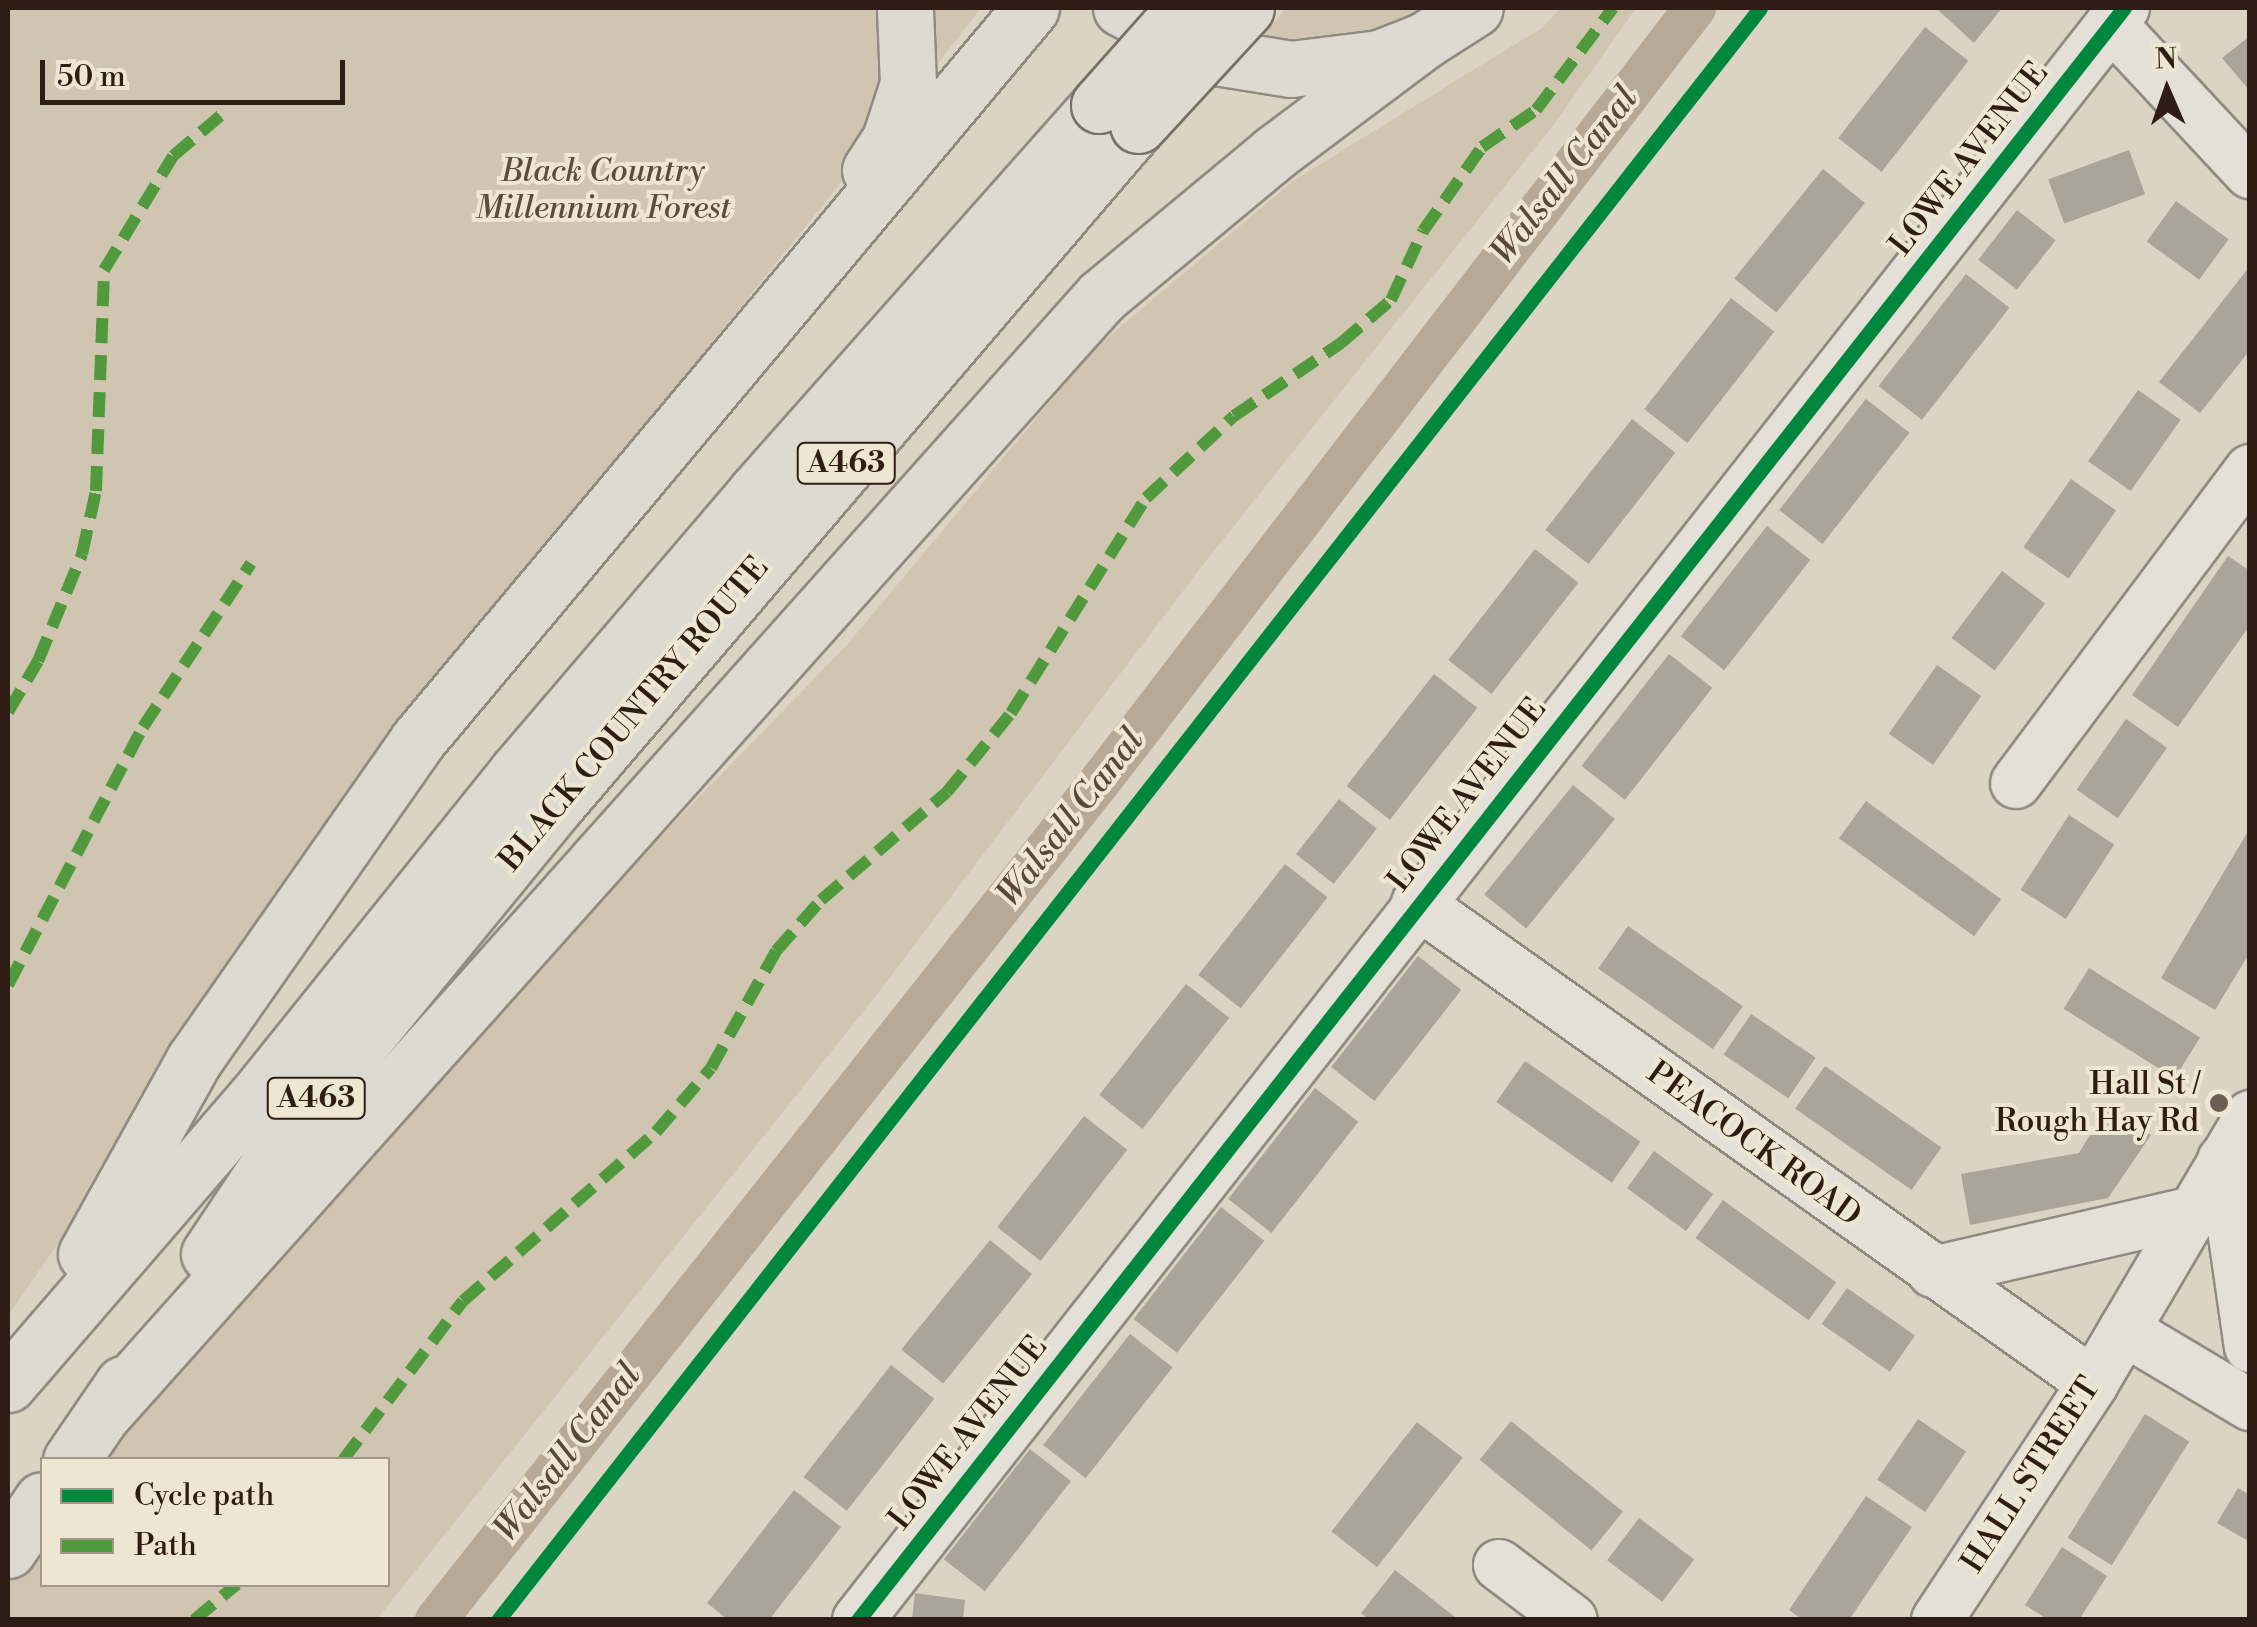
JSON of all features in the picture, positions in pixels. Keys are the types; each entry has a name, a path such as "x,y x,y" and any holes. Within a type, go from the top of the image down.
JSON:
{"highway":[{"path":"798,283 890,139 908,84 906,8"},
{"path":"22,1364 194,1060 417,741 1031,8"},
{"path":"1121,8 1178,43 1248,65 1339,66 1425,40"},
{"name":"BLACK COUNTRY ROUTE","path":"73,1457 299,1118 797,519 1119,115 1185,8"},
{"name":"BLACK COUNTRY ROUTE","path":"22,1364 255,1098 517,772 755,493 1119,115 1246,8"},
{"path":"103,1414 1102,296 1274,153 1425,40 1475,8"},
{"path":"8,1550 40,1503"}],"street":[{"path":"2117,16 2250,173"},
{"name":"LOWE AVENUE","path":"858,1620 2117,16"},
{"path":"2016,783 2250,470"},
{"name":"PEACOCK ROAD","path":"1417,903 2093,1383"},
{"name":"HALL STREET","path":"1936,1620 2093,1383 2250,1116"},
{"path":"2223,1160 2250,1347"},
{"path":"1933,1272 2193,1212"},
{"path":"2124,1330 2250,1404"},
{"path":"1499,1565 1572,1620"}],"green space":[{"name":"Black Country Millennium Forest","path":"8,8 879,8 889,65 847,175 484,625 8,1316"},
{"path":"928,8 981,8 932,71"},
{"path":"1286,8 1426,8 1372,30 1312,41 1262,37"},
{"path":"1560,8 1636,8 1555,123 1202,566 875,997 377,1619 8,1619 8,1584 40,1540 40,1587 390,1587 390,1457 103,1457 154,1393 634,864 846,646 1094,349 1293,181 1543,27"}],"building":[{"path":"1936,8 2002,8 1974,43"},
{"path":"1925,27 1968,61 1882,172 1838,138"},
{"path":"2250,36 2250,91 2222,58"},
{"path":"2129,150 2145,194 2064,224 2048,179"},
{"path":"1823,169 1865,203 1776,313 1734,279"},
{"path":"2176,201 2229,239 2199,280 2147,241"},
{"path":"2017,210 2056,240 2017,290 1978,260"},
{"path":"2250,266 2250,350 2200,413 2159,382"},
{"path":"1966,274 2009,308 1922,420 1879,386"},
{"path":"1731,298 1774,332 1688,443 1644,409"},
{"path":"2138,390 2181,420 2131,491 2088,461"},
{"path":"1866,399 1909,433 1823,544 1779,510"},
{"path":"1632,419 1675,453 1589,564 1545,530"},
{"path":"2071,479 2116,511 2068,579 2023,547"},
{"path":"1767,526 1810,560 1724,670 1681,636"},
{"path":"1535,549 1578,583 1492,694 1448,660"},
{"path":"2228,556 2250,571 2250,625 2178,727 2132,695"},
{"path":"2002,571 2045,603 1995,671 1951,638"},
{"path":"1669,654 1712,688 1625,800 1582,766"},
{"path":"1937,665 1981,696 1933,765 1889,734"},
{"path":"1434,674 1477,708 1390,820 1347,786"},
{"path":"2126,719 2167,748 2118,818 2077,789"},
{"path":"1573,785 1615,819 1526,929 1484,895"},
{"path":"1339,799 1377,829 1334,884 1296,854"},
{"path":"1866,801 2001,899 1974,936 1839,838"},
{"path":"2069,815 2114,844 2066,919 2021,890"},
{"path":"2250,828 2250,952 2215,1010 2161,978"},
{"path":"1285,864 1328,897 1241,1008 1198,975"},
{"path":"1628,926 1743,1006 1713,1049 1598,969"},
{"path":"1418,956 1461,990 1375,1101 1331,1067"},
{"path":"2089,968 2200,1037 2175,1078 2064,1009"},
{"path":"1186,984 1229,1018 1143,1129 1099,1095"},
{"path":"1751,1014 1816,1058 1788,1098 1724,1055"},
{"path":"1525,1061 1641,1142 1612,1183 1496,1102"},
{"path":"1825,1066 1941,1147 1911,1190 1795,1109"},
{"path":"1315,1088 1358,1122 1272,1233 1228,1199"},
{"path":"2105,1110 2151,1135 2108,1198 1970,1225 1961,1174 2079,1153"},
{"path":"1084,1116 1127,1150 1041,1261 997,1227"},
{"path":"1654,1151 1713,1194 1686,1231 1627,1188"},
{"path":"1723,1200 1836,1282 1809,1320 1695,1238"},
{"path":"1221,1207 1264,1241 1177,1353 1134,1319"},
{"path":"990,1240 1032,1274 943,1384 901,1350"},
{"path":"1847,1288 1915,1336 1890,1372 1822,1324"},
{"path":"1130,1334 1173,1367 1086,1478 1043,1445"},
{"path":"891,1365 934,1399 847,1511 804,1477"},
{"path":"2145,1414 2189,1442 2112,1565 2068,1538"},
{"path":"1918,1419 1966,1451 1925,1512 1877,1480"},
{"path":"1511,1421 1623,1512 1591,1550 1480,1460"},
{"path":"1417,1422 1463,1458 1377,1567 1331,1532"},
{"path":"1030,1449 1071,1481 985,1591 944,1559"},
{"path":"2238,1488 2250,1495 2250,1542 2217,1523"},
{"path":"794,1490 841,1527 769,1620 728,1620 707,1603"},
{"path":"1866,1496 1912,1527 1849,1620 1803,1620 1789,1610"},
{"path":"1639,1518 1694,1560 1662,1602 1607,1560"},
{"path":"2062,1547 2107,1576 2079,1620 2049,1620 2025,1605"},
{"path":"1395,1570 1459,1620 1369,1620 1361,1613"},
{"path":"915,1593 965,1600 963,1620 912,1620"}],"waterway":[{"name":"Walsall Canal","path":"436,1620 1105,775 1695,8"}],"marked path":[{"path":"345,1457 463,1301 656,1132 711,1068 776,951 821,900 947,792 1011,713 1146,498 1234,416 1341,343 1391,300 1423,231 1482,147 1536,110 1613,8"},
{"path":"8,712 38,661 82,554 96,491 104,270 173,156 227,110"},
{"path":"8,985 143,727 251,563"},
{"path":"194,1620 233,1587"}],"cycle path":[{"path":"498,1620 1760,8"},
{"path":"858,1620 2124,8"}],"place":[{"name":"Hall St / Rough Hay Rd","path":"2219,1103"}]}
